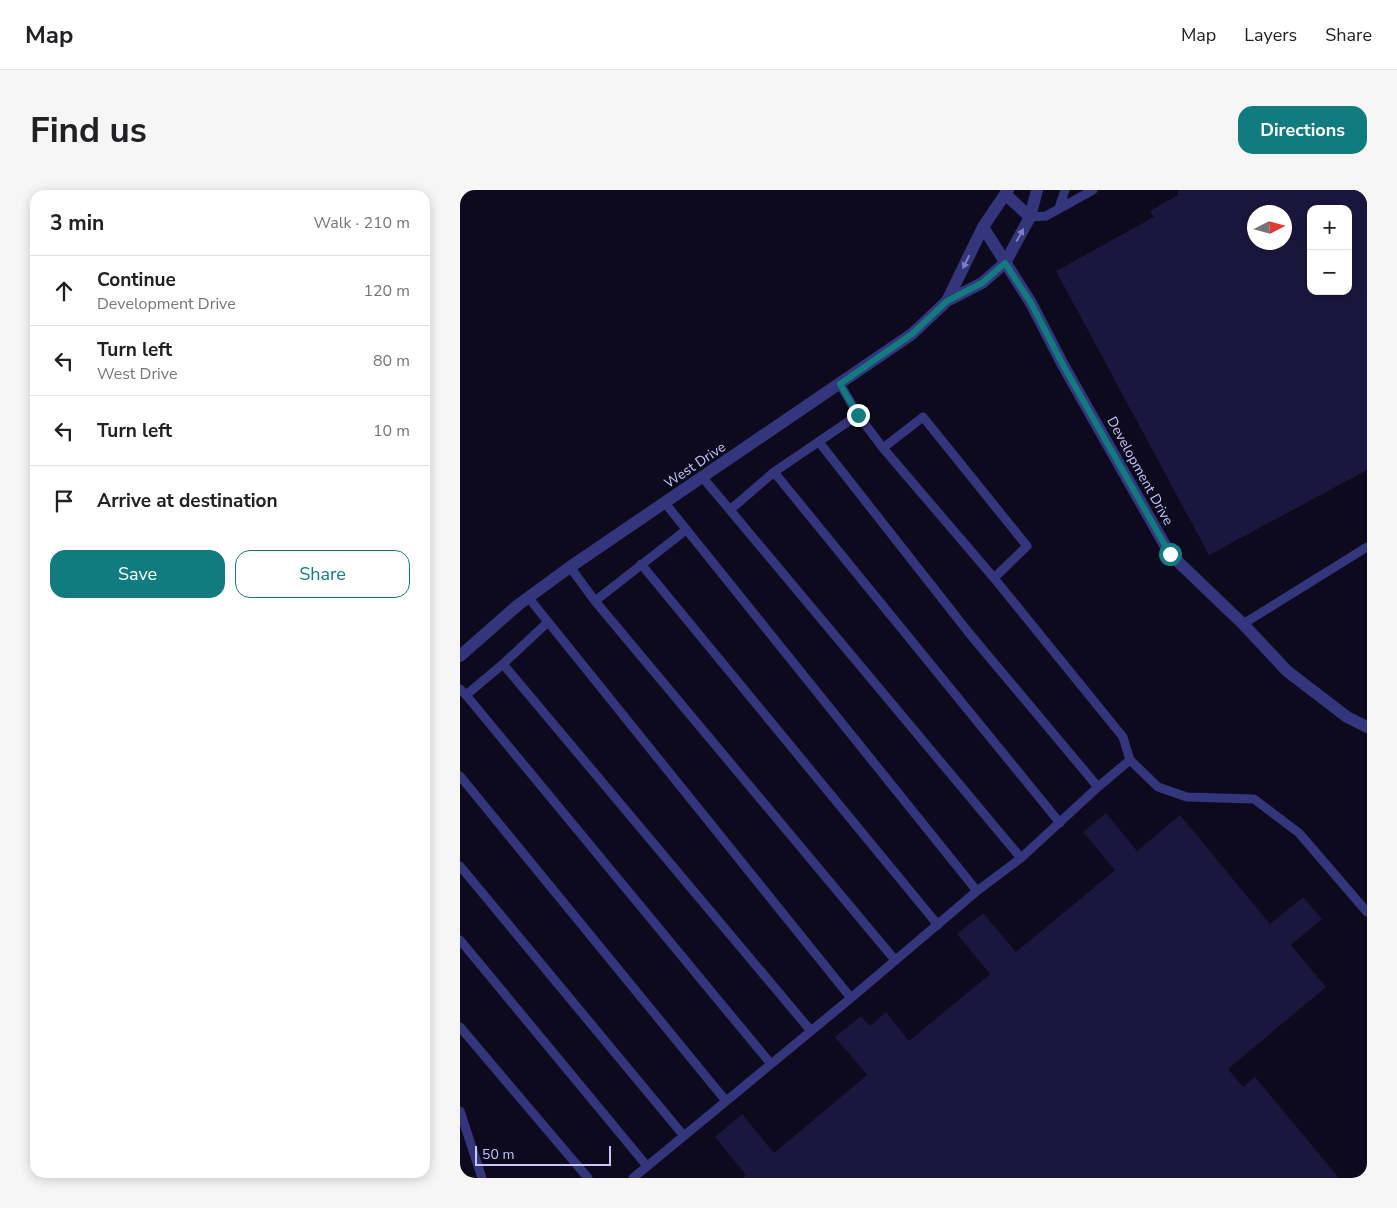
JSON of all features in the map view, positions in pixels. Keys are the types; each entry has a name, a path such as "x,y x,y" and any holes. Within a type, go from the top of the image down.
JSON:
{"street":[{"name":"West Drive","path":"460,656 528,597 912,334 947,301 982,283 1005,263 1030,217 1037,190"},
{"name":"West Drive","path":"947,301 982,227 1007,192"},
{"path":"1007,192 1030,217"},
{"name":"Development Drive","path":"982,227 1031,303 1063,365 1170,554 1243,624 1287,671 1347,717 1367,728"}],"lane":[{"path":"1059,208 1065,190"},
{"path":"1030,217 1046,216 1093,190"},
{"path":"840,384 858,415 884,448 994,578 1123,737 1130,760 1158,787 1187,797 1254,799 1299,833 1367,912"},
{"path":"730,510 774,472 858,415"},
{"path":"884,448 923,417 1027,546 994,578"},
{"path":"819,442 969,633 1098,787"},
{"path":"774,472 1060,822"},
{"path":"703,478 1021,858"},
{"path":"665,503 976,891"},
{"path":"595,600 686,530"},
{"path":"1243,624 1367,547"},
{"path":"640,564 938,925"},
{"path":"570,567 595,600 895,960"},
{"path":"528,597 851,998"},
{"path":"548,622 503,664 463,692 771,1064"},
{"path":"503,664 811,1031"},
{"path":"633,1178 851,998 976,891 1021,858 1130,760"},
{"path":"460,776 726,1102"},
{"path":"460,866 684,1136"},
{"path":"460,940 648,1166"},
{"path":"460,1027 588,1178"},
{"path":"460,1111 482,1178"}],"building":[{"path":"1180,190 1367,190 1367,470 1209,555 1056,271 1154,217 1150,211 1178,195 1177,192"},
{"path":"1106,813 1137,851 1180,815 1270,924 1303,897 1322,919 1291,945 1326,987 1228,1069 1243,1087 1255,1077 1339,1178 743,1178 746,1175 715,1137 742,1114 774,1153 867,1075 835,1037 861,1016 870,1026 886,1012 909,1041 990,974 957,934 983,913 1016,952 1115,870 1083,832"}],"route":[{"path":"858,415 840,384 912,334 947,301 982,283 1005,263 1031,303 1063,365 1170,554"}]}
